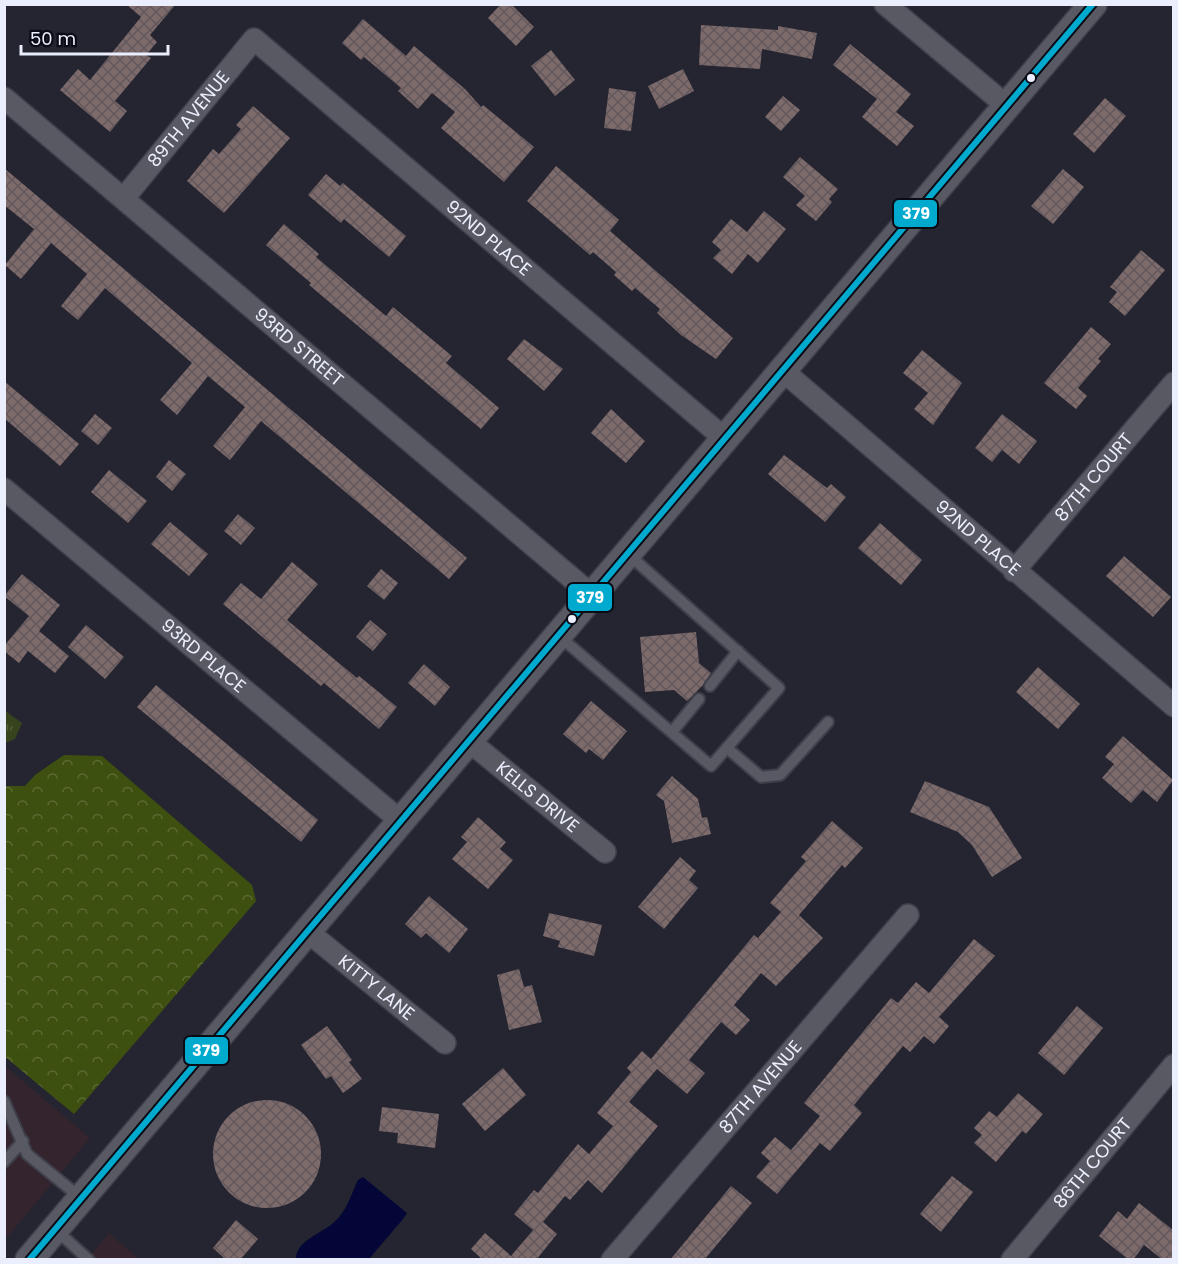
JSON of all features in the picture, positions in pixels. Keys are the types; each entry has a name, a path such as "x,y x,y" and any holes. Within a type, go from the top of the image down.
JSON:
{"street":[{"path":"885,4 1007,106"},
{"path":"29,1260 1093,4"},
{"name":"89TH AVENUE","path":"124,198 254,39"},
{"name":"92ND PLACE","path":"254,39 724,438"},
{"name":"93RD STREET","path":"4,98 593,596"},
{"name":"92ND PLACE","path":"782,370 1173,706"},
{"name":"87TH COURT","path":"1014,571 1173,383"},
{"name":"93RD PLACE","path":"4,489 402,822"},
{"name":"KELLS DRIVE","path":"470,742 605,852"},
{"name":"87TH AVENUE","path":"612,1260 908,915"},
{"name":"KITTY LANE","path":"308,932 445,1044"},
{"name":"86TH COURT","path":"1012,1260 1173,1065"}],"lane":[{"path":"559,636 711,766 779,688 628,554"},
{"path":"710,686 738,651"},
{"path":"672,732 699,699"},
{"path":"727,748 761,777 780,775 828,722"},
{"path":"4,1101 27,1154 81,1198"},
{"path":"4,1162 23,1141"},
{"path":"55,1229 89,1260"}],"shaded area":[{"path":"5,1066 90,1138 5,1240"},
{"path":"363,1177 407,1213 403,1219 369,1259 296,1259 299,1248 303,1244 339,1217 358,1180"},
{"path":"109,1233 139,1259 87,1260"}],"green space":[{"path":"4,710 22,723 15,739 5,743"},
{"path":"64,755 102,756 252,885 256,901 74,1114 4,1056 5,786 25,786 35,775"}],"building":[{"path":"126,4 176,4 150,35 157,42 146,55 151,58 115,101 127,111 110,132 60,90 78,69 90,80 141,17"},
{"path":"501,4 511,4 534,27 516,46 488,18"},
{"path":"363,19 406,56 414,46 465,89 481,107 483,105 534,147 504,182 441,128 455,112 432,93 418,109 398,91 401,88 364,57 361,60 342,43"},
{"path":"701,25 778,30 778,26 817,33 812,59 762,49 760,69 699,65"},
{"path":"850,44 911,94 896,112 914,126 897,146 862,117 877,99 833,65"},
{"path":"551,50 575,80 555,96 531,66"},
{"path":"683,69 694,91 659,109 648,86"},
{"path":"609,88 636,92 631,131 604,128"},
{"path":"783,96 800,110 781,131 765,117"},
{"path":"1105,98 1126,116 1094,153 1073,134"},
{"path":"253,106 290,138 224,213 187,181 213,149 219,154 241,129 236,125"},
{"path":"800,157 838,189 829,199 832,202 816,221 796,205 805,196 783,177"},
{"path":"556,166 619,220 610,231 733,338 716,359 681,335 657,313 660,309 635,288 632,291 614,275 616,272 593,252 590,255 527,201"},
{"path":"4,168 467,558 449,579 261,421 230,460 213,446 245,407 208,376 177,415 160,400 192,363 105,288 78,320 61,306 87,274 51,243 21,279 5,265 34,229 4,205"},
{"path":"1063,169 1084,187 1053,224 1031,206"},
{"path":"326,174 340,186 343,183 406,236 389,257 344,219 341,223 308,195"},
{"path":"764,211 786,229 758,263 748,254 732,274 713,258 721,250 712,242 731,219 747,232"},
{"path":"284,224 319,254 316,257 386,316 393,307 452,356 446,363 499,408 481,429 309,285 311,283 266,245"},
{"path":"1141,250 1165,270 1125,316 1109,302 1117,292 1110,287"},
{"path":"1091,327 1111,344 1098,359 1101,361 1078,388 1087,396 1076,409 1044,383"},
{"path":"524,339 563,369 544,391 507,359"},
{"path":"922,350 962,383 933,425 914,409 928,393 903,373"},
{"path":"4,381 79,444 60,466 4,418"},
{"path":"611,409 645,441 626,463 591,433"},
{"path":"95,414 112,428 98,445 81,431"},
{"path":"1002,414 1037,441 1019,464 1002,450 992,462 975,448"},
{"path":"784,455 827,488 831,484 846,497 825,522 768,474"},
{"path":"169,460 186,474 172,491 156,477"},
{"path":"109,470 147,501 128,523 91,492"},
{"path":"238,514 255,528 241,545 224,531"},
{"path":"170,522 208,554 189,576 151,544"},
{"path":"880,523 922,560 901,585 858,548"},
{"path":"1124,556 1171,597 1153,617 1106,576"},
{"path":"292,562 318,584 287,620 357,678 359,676 397,707 379,729 324,683 321,686 223,604 241,583 261,599"},
{"path":"381,569 398,583 384,600 367,586"},
{"path":"22,574 60,605 39,631 69,656 55,673 28,651 19,663 4,651 4,646 29,616 4,596"},
{"path":"370,620 387,634 373,651 356,637"},
{"path":"86,625 124,657 105,679 68,647"},
{"path":"696,632 699,663 711,673 703,685 687,701 674,690 645,692 640,637"},
{"path":"424,664 450,687 435,706 408,683"},
{"path":"1038,667 1080,704 1058,729 1016,692"},
{"path":"156,685 318,820 301,842 137,707"},
{"path":"591,701 627,731 603,760 589,749 586,753 563,734"},
{"path":"1123,736 1173,780 1157,802 1143,790 1131,803 1102,778 1114,764 1105,757"},
{"path":"672,776 698,799 702,818 707,817 711,834 672,843 664,801 656,795"},
{"path":"925,781 989,807 1022,858 992,877 972,845 958,832 910,812"},
{"path":"478,817 506,842 500,849 513,860 488,889 452,859 467,842 461,837"},
{"path":"832,821 863,848 845,868 842,865 799,915 823,938 776,986 761,973 734,1005 750,1020 736,1035 721,1022 689,1060 705,1073 687,1094 657,1069 629,1102 658,1126 602,1193 588,1180 570,1200 565,1196 543,1222 557,1234 536,1260 483,1260 471,1249 485,1233 511,1256 533,1230 514,1214 534,1190 538,1193 578,1144 589,1154 613,1126 597,1113 631,1072 627,1068 642,1051 651,1059 754,935 758,938 781,912 770,903 806,861 801,857"},
{"path":"680,857 696,871 689,880 698,888 664,929 638,907"},
{"path":"429,896 468,929 449,953 426,933 421,938 405,924"},
{"path":"549,913 602,925 594,956 558,947 560,941 543,936"},
{"path":"974,939 995,956 939,1017 949,1026 934,1044 924,1036 910,1052 903,1046 854,1105 862,1113 830,1151 820,1143 777,1194 756,1177 770,1161 761,1153 775,1137 791,1150 820,1116 804,1103 891,998 898,1003 916,982 929,993"},
{"path":"519,969 524,987 532,985 542,1022 509,1030 497,975"},
{"path":"1077,1006 1103,1028 1064,1075 1038,1053"},
{"path":"327,1026 352,1060 349,1062 362,1079 343,1093 331,1076 326,1079 301,1045"},
{"path":"503,1068 526,1095 485,1131 462,1104"},
{"path":"1018,1093 1043,1114 1026,1134 1022,1131 996,1162 974,1143 982,1135 974,1128 989,1111 997,1117"},
{"path":"267,1100 288,1104 305,1116 317,1133 321,1154 317,1175 305,1192 288,1204 267,1208 246,1204 229,1192 217,1175 213,1154 217,1133 229,1116 246,1104"},
{"path":"382,1107 439,1114 435,1148 397,1143 398,1133 379,1131"},
{"path":"952,1176 973,1192 941,1232 920,1214"},
{"path":"731,1186 752,1203 704,1260 670,1260"},
{"path":"1139,1203 1173,1230 1173,1260 1163,1260 1144,1245 1133,1260 1129,1260 1099,1236 1118,1211 1127,1219"},
{"path":"236,1220 258,1239 240,1260 226,1260 213,1248"}],"transit line":[{"name":"379","path":"29,1260 1093,4"}]}
